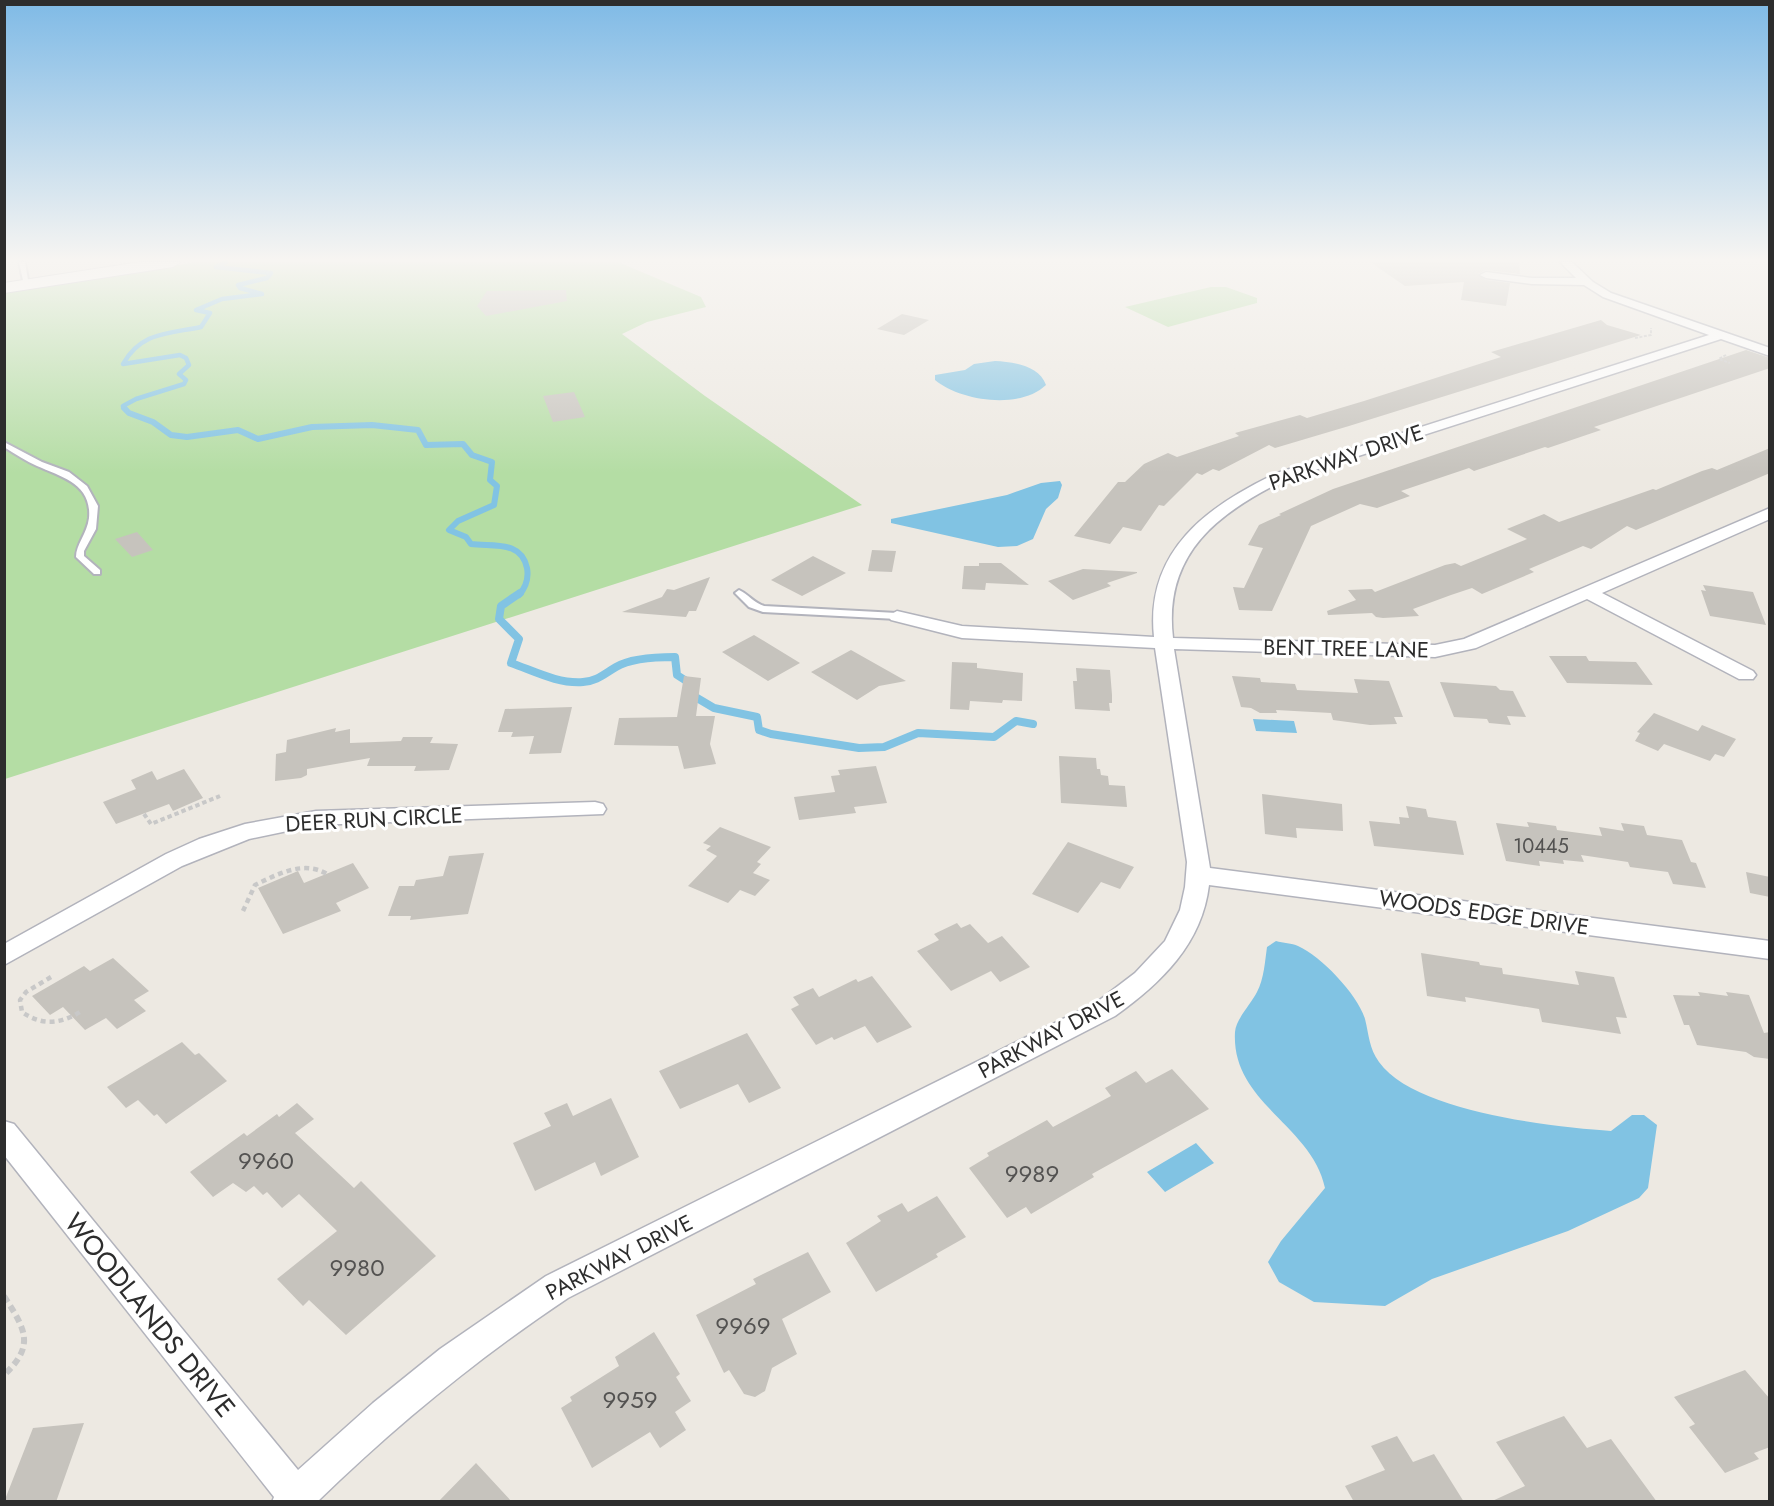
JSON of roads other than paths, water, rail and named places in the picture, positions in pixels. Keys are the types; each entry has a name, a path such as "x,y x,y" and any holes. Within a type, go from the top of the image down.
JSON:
{"street":[{"path":"1713,332 1770,352"},
{"name":"PARKWAY DRIVE","path":"293,1499 432,1374 504,1320 557,1287 1106,1009 1158,969 1187,929 1199,875 1161,610 1175,562 1189,540 1220,509 1261,485 1282,476 1721,335"},
{"name":"BENT TREE LANE","path":"897,616 962,632 1164,643 1435,651 1469,644 1770,513"},
{"path":"1587,592 1746,675"},
{"name":"DEER RUN CIRCLE","path":"4,956 174,860 245,832 316,818 595,809"},
{"name":"WOODS EDGE DRIVE","path":"1199,875 1770,950"},
{"name":"WOODLANDS DRIVE","path":"4,1133 293,1499"}],"lane":[{"path":"4,444 39,464 66,474 84,488 94,506 92,529 80,551 80,557 97,572"},
{"path":"739,593 752,605 764,609 897,616"}],"water":[{"path":"995,361 1032,369 1043,378 1046,385 1035,393 1021,398 990,400 959,393 935,380 935,375 965,370 974,364"},
{"path":"1060,481 1062,485 1058,498 1046,509 1033,539 1017,546 998,547 891,523 891,519 1007,495 1041,483"},
{"path":"1253,719 1294,721 1297,733 1256,731"},
{"path":"1276,941 1296,945 1307,951 1338,977 1361,1009 1371,1046 1379,1062 1397,1079 1422,1093 1452,1105 1486,1114 1555,1126 1611,1131 1632,1115 1644,1115 1657,1125 1648,1188 1639,1198 1568,1231 1432,1279 1385,1306 1314,1302 1279,1282 1268,1262 1281,1241 1325,1188 1317,1166 1305,1147 1258,1096 1237,1057 1236,1027 1259,987 1267,947"},
{"path":"1196,1143 1214,1163 1165,1192 1147,1172"}],"waterway":[{"path":"126,409 123,406 136,399 184,384 186,380 179,374 189,365 186,358 180,355 123,364 138,346 156,336 170,332"},
{"path":"124,408 129,413 153,422 171,435 187,437 238,430 258,439 312,427 372,425 418,430 426,445 463,444 472,455 492,462 490,480 497,486 494,505 458,521 449,530 466,537 471,544 505,547 519,553 524,559 528,576 519,595"},
{"path":"520,593 501,606 499,619 519,639 511,663 555,679 583,682 596,679 629,662 675,657 677,675 691,684"},
{"path":"692,695 714,708 757,717 759,730 771,734 859,748 884,747 918,733 994,737 1016,721 1033,724"}]}
